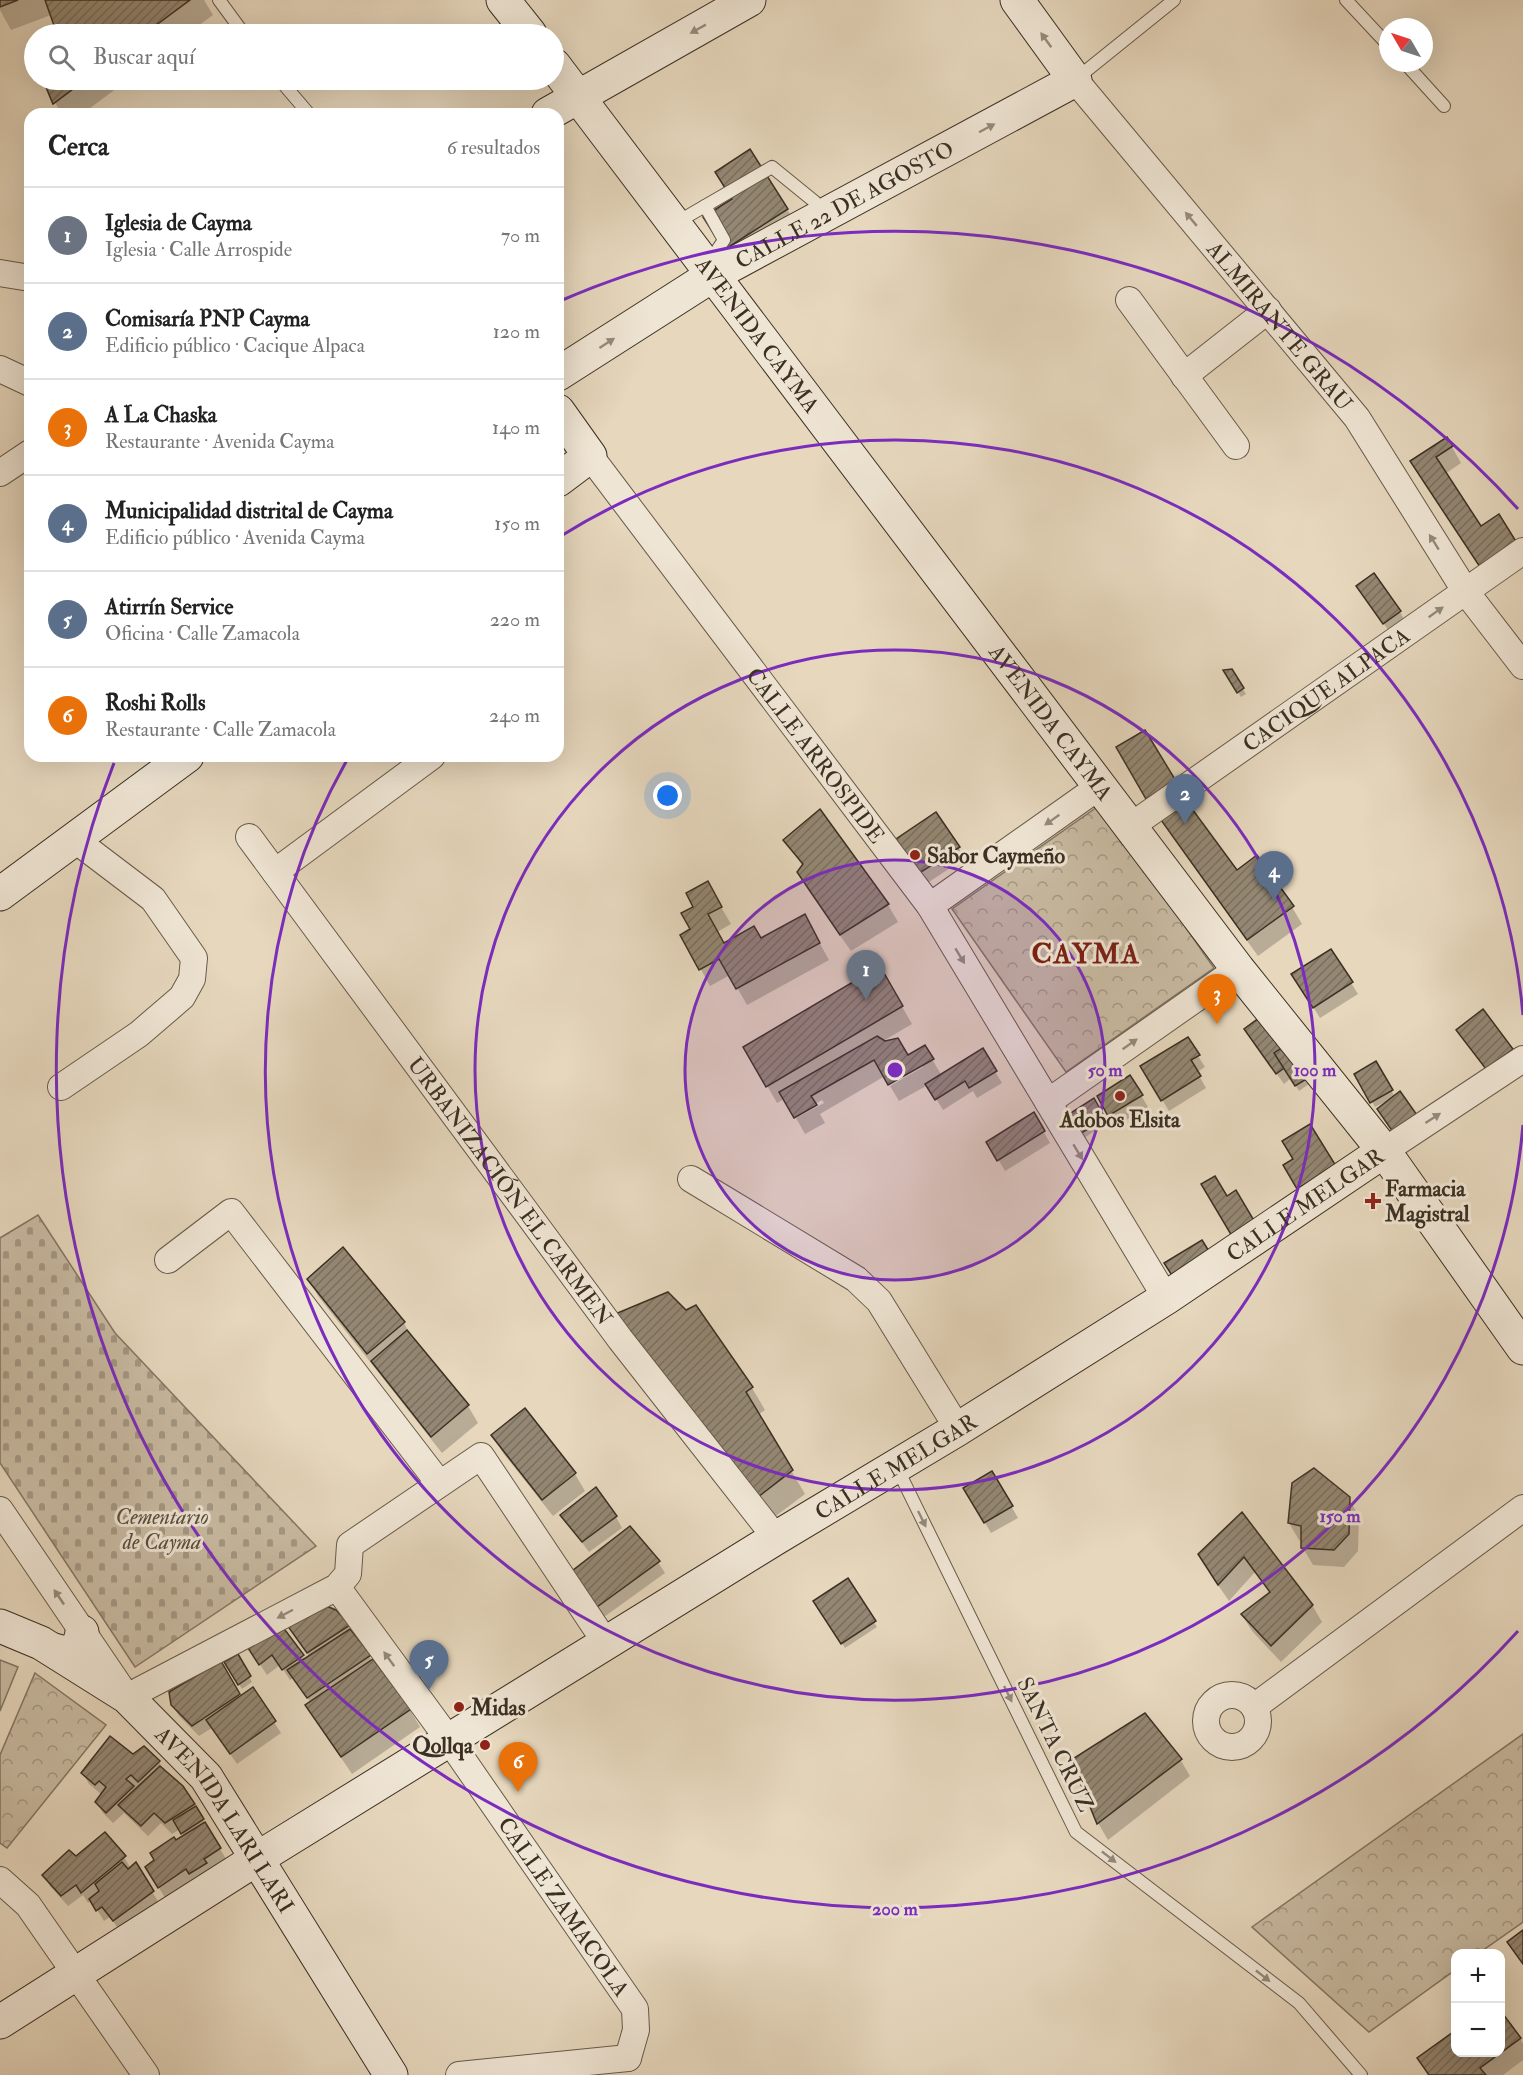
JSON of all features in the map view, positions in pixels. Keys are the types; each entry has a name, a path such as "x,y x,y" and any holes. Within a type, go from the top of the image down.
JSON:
{"street":[{"path":"503,0 522,24"},
{"path":"558,108 749,0"},
{"name":"ALMIRANTE GRAU","path":"1017,0 1075,80 1357,418 1466,592 1523,666"},
{"name":"AVENIDA CAYMA","path":"564,78 1238,969 1384,1150 1523,1348"},
{"name":"CALLE 22 DE AGOSTO","path":"564,370 710,271 735,246 1075,80"},
{"path":"0,273 24,277"},
{"path":"1129,300 1236,446"},
{"path":"1184,376 1268,310"},
{"path":"0,369 24,380"},
{"name":"CALLE ARROSPIDE","path":"564,419 930,906 1166,1298"},
{"path":"564,476 590,456"},
{"path":"0,473 24,457"},
{"name":"CACIQUE ALPACA","path":"1131,826 1523,552"},
{"path":"0,894 180,762"},
{"path":"275,872 424,762"},
{"path":"930,906 1100,786"},
{"name":"URBANIZACIÓN EL CARMEN","path":"249,837 620,1339 776,1539"},
{"path":"61,1087 140,1034 182,997 192,979 194,958 153,899 74,839"},
{"path":"1048,1102 1238,969"},
{"name":"CALLE MELGAR","path":"0,2022 258,1858 958,1429 1166,1298 1523,1059"},
{"path":"691,1179 856,1279 879,1300 958,1429"},
{"path":"168,1260 231,1212 439,1483"},
{"path":"0,1510 128,1697 337,1587 348,1574 350,1545 481,1456 606,1643"},
{"path":"1254,1707 1523,1508"},
{"name":"CALLE ZAMACOLA","path":"337,1587 449,1740 636,2009 634,2066"},
{"name":"AVENIDA LARI LARI","path":"0,1626 54,1650 128,1697 206,1777 391,2075"},
{"path":"54,1650 62,1653 77,1648 82,1632"},
{"path":"0,1880 28,1905 146,2075"},
{"path":"459,2075 634,2066"}],"lane":[{"path":"219,0 237,24"},
{"path":"1075,80 1174,0"},
{"path":"1347,0 1379,35"},
{"path":"1413,72 1444,106"},
{"path":"289,90 304,108"},
{"path":"674,224 772,167 818,206"},
{"path":"705,206 735,246"},
{"name":"SANTA CRUZ","path":"896,1466 1076,1832 1299,2003 1361,2075"}],"green space":[{"path":"1100,805 1214,968 1066,1072 952,909"},
{"name":"Cementario de Cayma","path":"38,1215 115,1333 316,1546 135,1667 0,1463 0,1238"},
{"path":"0,1660 18,1667 0,1711"},
{"path":"35,1673 106,1725 7,1848 0,1843 0,1755"},
{"path":"1523,1734 1523,1922 1485,1949 1451,1949 1451,1973 1369,2032 1252,1927"}],"building":[{"path":"0,0 18,0 0,7"},
{"path":"45,0 190,0 158,24 53,24"},
{"path":"47,90 72,90 53,104"},
{"path":"750,149 788,209 724,250 703,217 732,199 715,172"},
{"path":"1447,437 1453,446 1436,457 1481,526 1499,514 1517,543 1480,567 1410,461"},
{"path":"1374,573 1401,611 1383,624 1356,586"},
{"path":"1232,669 1244,688 1237,693 1223,670"},
{"path":"1145,730 1176,781 1146,799 1116,747"},
{"path":"1187,802 1237,870 1257,855 1294,906 1247,940 1161,820"},
{"path":"820,809 889,904 840,935 797,872 803,864 783,840"},
{"path":"936,812 960,847 918,874 896,839"},
{"path":"708,881 722,907 708,914 724,943 754,926 761,938 805,914 820,943 736,989 719,959 699,970 680,935 690,929 681,913 693,907 686,893"},
{"path":"1331,949 1353,982 1313,1008 1291,974"},
{"path":"880,966 903,1006 766,1087 743,1047"},
{"path":"1483,1009 1513,1049 1486,1069 1456,1030"},
{"path":"1263,1015 1295,1060 1276,1074 1244,1029"},
{"path":"877,1036 885,1041 898,1038 908,1055 925,1045 934,1059 888,1085 874,1060 811,1096 817,1105 794,1118 779,1092"},
{"path":"1188,1037 1200,1055 1191,1060 1201,1076 1161,1101 1140,1066"},
{"path":"1286,1045 1308,1078 1295,1086 1274,1053"},
{"path":"983,1048 997,1071 969,1088 965,1081 935,1100 925,1084"},
{"path":"1376,1061 1393,1090 1370,1103 1354,1074"},
{"name":"Adobos Elsita","path":"1130,1075 1143,1095 1108,1116 1097,1096"},
{"path":"1400,1091 1417,1115 1393,1132 1377,1109"},
{"path":"1094,1098 1105,1118 1077,1136 1066,1116"},
{"path":"1034,1112 1045,1131 997,1161 986,1142"},
{"path":"1310,1124 1336,1166 1297,1189 1283,1165 1293,1159 1282,1141"},
{"path":"1215,1176 1227,1196 1236,1190 1259,1229 1236,1243 1201,1184"},
{"path":"1202,1240 1212,1256 1175,1280 1164,1263"},
{"path":"343,1247 405,1322 367,1354 307,1279"},
{"path":"668,1292 686,1310 696,1305 753,1387 746,1392 793,1470 758,1497 615,1314"},
{"path":"407,1330 469,1405 431,1437 371,1361"},
{"path":"525,1408 576,1473 542,1500 491,1435"},
{"path":"1314,1468 1350,1497 1349,1534 1334,1550 1301,1548 1301,1526 1288,1523 1292,1483"},
{"path":"992,1471 1013,1506 984,1523 963,1488"},
{"path":"596,1487 617,1516 582,1542 560,1515"},
{"path":"1242,1512 1313,1605 1271,1646 1241,1614 1270,1592 1244,1557 1218,1585 1198,1554"},
{"path":"630,1526 660,1561 597,1607 572,1571"},
{"path":"848,1578 876,1621 841,1644 813,1601"},
{"path":"319,1603 336,1610 350,1625 307,1653 287,1625"},
{"path":"282,1626 304,1655 282,1670 272,1655 259,1665 248,1648"},
{"path":"350,1629 371,1655 307,1698 287,1670"},
{"path":"238,1654 251,1676 238,1685 224,1662"},
{"path":"373,1659 411,1709 341,1757 305,1705"},
{"path":"221,1661 240,1694 192,1726 171,1705 169,1692"},
{"path":"253,1687 276,1721 230,1754 206,1720"},
{"path":"1145,1713 1182,1759 1097,1824 1071,1760"},
{"path":"110,1736 133,1754 144,1746 160,1761 138,1782 131,1775 126,1779 134,1786 106,1813 95,1802 106,1787 99,1781 95,1785 81,1773"},
{"path":"160,1766 183,1786 195,1804 165,1823 154,1813 141,1826 118,1805"},
{"path":"196,1806 204,1819 181,1834 173,1820"},
{"path":"205,1822 221,1848 204,1859 207,1863 189,1874 186,1869 158,1888 145,1867 154,1860 150,1853 174,1837 176,1840"},
{"path":"105,1832 126,1856 81,1893 76,1885 61,1896 42,1875 69,1850 76,1856"},
{"path":"122,1862 128,1869 136,1862 154,1891 113,1921 102,1907 96,1911 89,1899 99,1891 95,1884"},
{"path":"1523,1930 1523,1964 1507,1942"},
{"path":"1505,2017 1521,2038 1505,2050"},
{"path":"1451,2034 1451,2057 1495,2057 1480,2068 1486,2075 1429,2075 1417,2058"}],"place":[{"name":"Comisaría PNP Cayma","path":"1185,824"},
{"name":"Sabor Caymeño","path":"915,855"},
{"name":"Municipalidad distrital de Cayma","path":"1274,901"},
{"name":"Iglesia de Cayma","path":"866,1000"},
{"name":"A La Chaska","path":"1217,1024"},
{"name":"Adobos Elsita","path":"1120,1096"},
{"name":"Farmacia Magistral","path":"1373,1201"},
{"name":"Atirrín Service","path":"429,1690"},
{"name":"Midas","path":"459,1707"},
{"name":"Qollqa","path":"485,1745"},
{"name":"Roshi Rolls","path":"518,1792"}],"district":[{"name":"CAYMA","path":"1086,953"}]}
